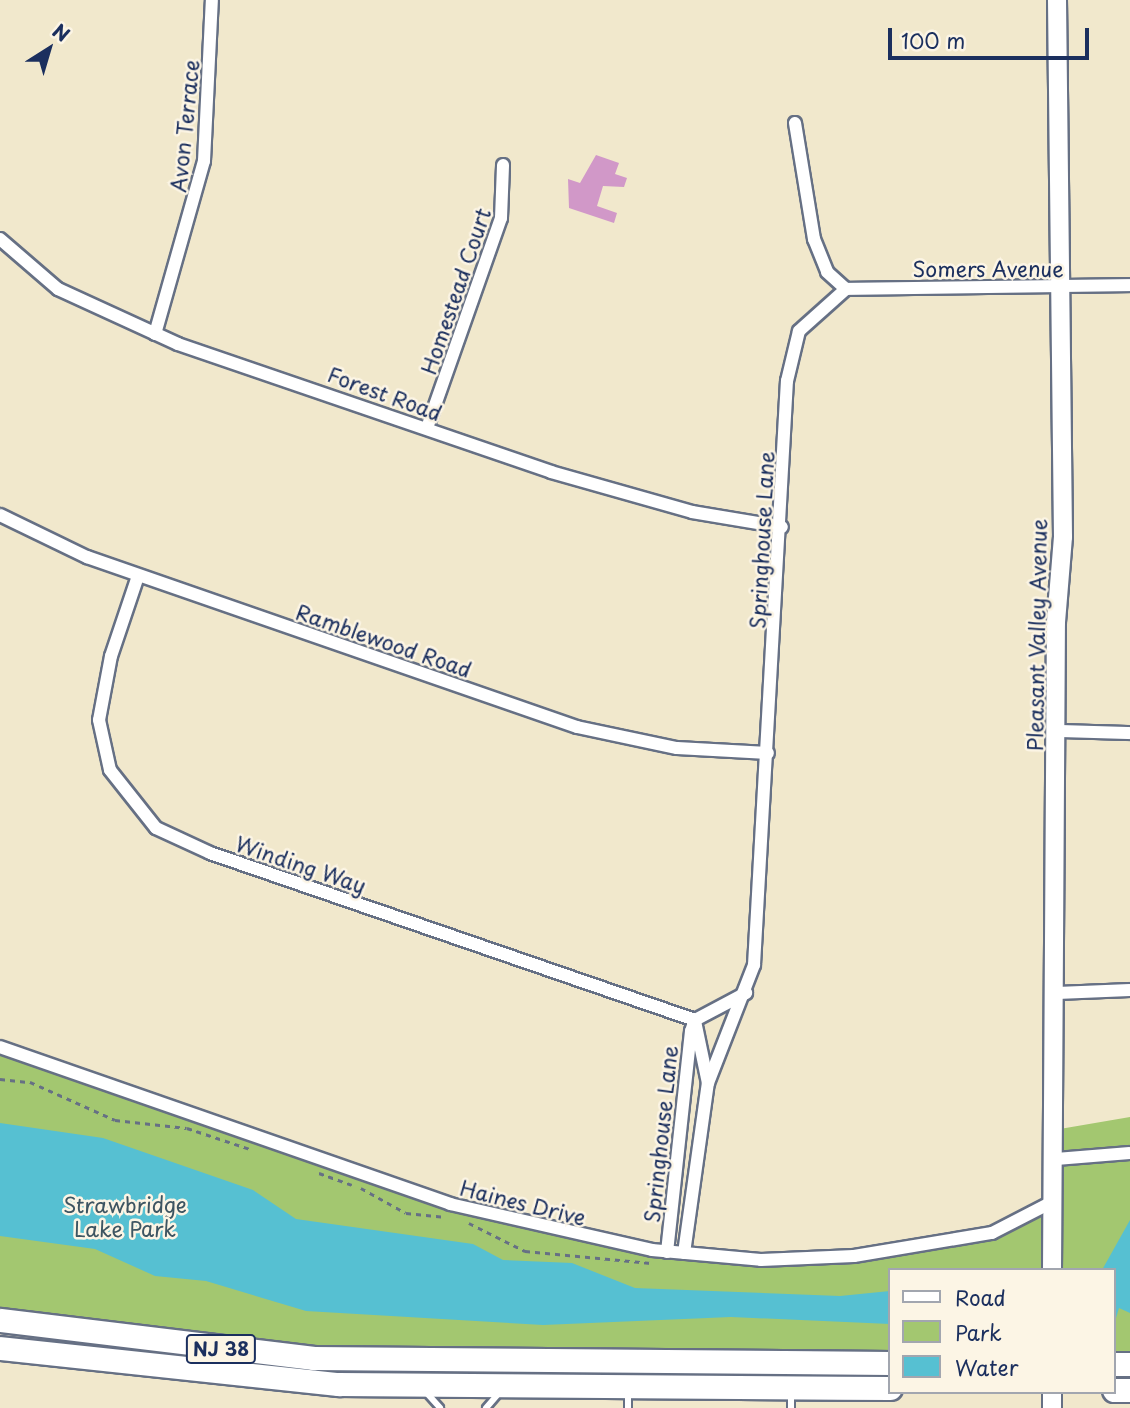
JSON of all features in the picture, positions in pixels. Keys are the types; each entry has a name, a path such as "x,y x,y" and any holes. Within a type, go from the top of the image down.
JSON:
{"highway":[{"name":"NJ 38","path":"0,1320 313,1358 888,1363"},
{"name":"NJ 38","path":"0,1348 246,1377 421,1386 506,1387 628,1398 791,1398 888,1388"}],"street":[{"name":"Avon Terrace","path":"155,334 204,161 212,0"},
{"name":"Pleasant Valley Avenue","path":"1052,1268 1058,993 1057,0"},
{"path":"795,123 814,239 827,272 846,289"},
{"name":"Homestead Court","path":"427,428 505,205 503,165"},
{"name":"Forest Road","path":"0,239 58,289 155,334 649,501 782,527"},
{"name":"Somers Avenue","path":"846,289 1130,285"},
{"name":"Springhouse Lane","path":"684,1254 708,1083 746,993 756,947 792,346 808,317 846,289"},
{"name":"Ramblewood Road","path":"0,515 138,576 598,733 677,748 768,753"},
{"name":"Winding Way","path":"138,576 111,656 99,720 110,770 156,828 209,853 695,1020"},
{"path":"1058,732 1130,733"},
{"path":"1058,993 1130,990"},
{"name":"Springhouse Lane","path":"695,1020 746,993"},
{"name":"Springhouse Lane","path":"695,1020 708,1083"},
{"name":"Springhouse Lane","path":"662,1252 695,1020"},
{"name":"Haines Drive","path":"0,1047 450,1204 662,1252 769,1260 854,1256 992,1233 1052,1202"},
{"path":"1056,1159 1130,1153"}],"lane":[{"path":"421,1386 440,1408"},
{"path":"486,1408 506,1387"}],"path":[{"path":"0,1079 30,1082 115,1120 187,1128 257,1151"},
{"path":"306,1168 358,1186 406,1213 451,1217"},
{"path":"461,1220 526,1251 572,1251 653,1266 662,1252"}],"green space":[{"name":"Strawbridge Lake Park","path":"0,1048 450,1204 575,1236 809,1259 1016,1224 1052,1202 1054,1130 1130,1117 1130,1364 1116,1364 1116,1268 888,1268 888,1363 444,1362 0,1319"}],"water":[{"path":"0,1123 103,1138 253,1190 296,1219 473,1244 503,1260 572,1263 635,1288 840,1296 888,1291 888,1324 731,1317 543,1325 306,1311 206,1281 155,1276 95,1249 0,1236"},
{"path":"1130,1220 1130,1313 1119,1308 1116,1318 1116,1268 1103,1268"}],"building":[{"path":"596,155 619,163 615,174 627,178 624,187 603,186 597,206 617,213 614,223 569,208 568,179 580,183"}]}
